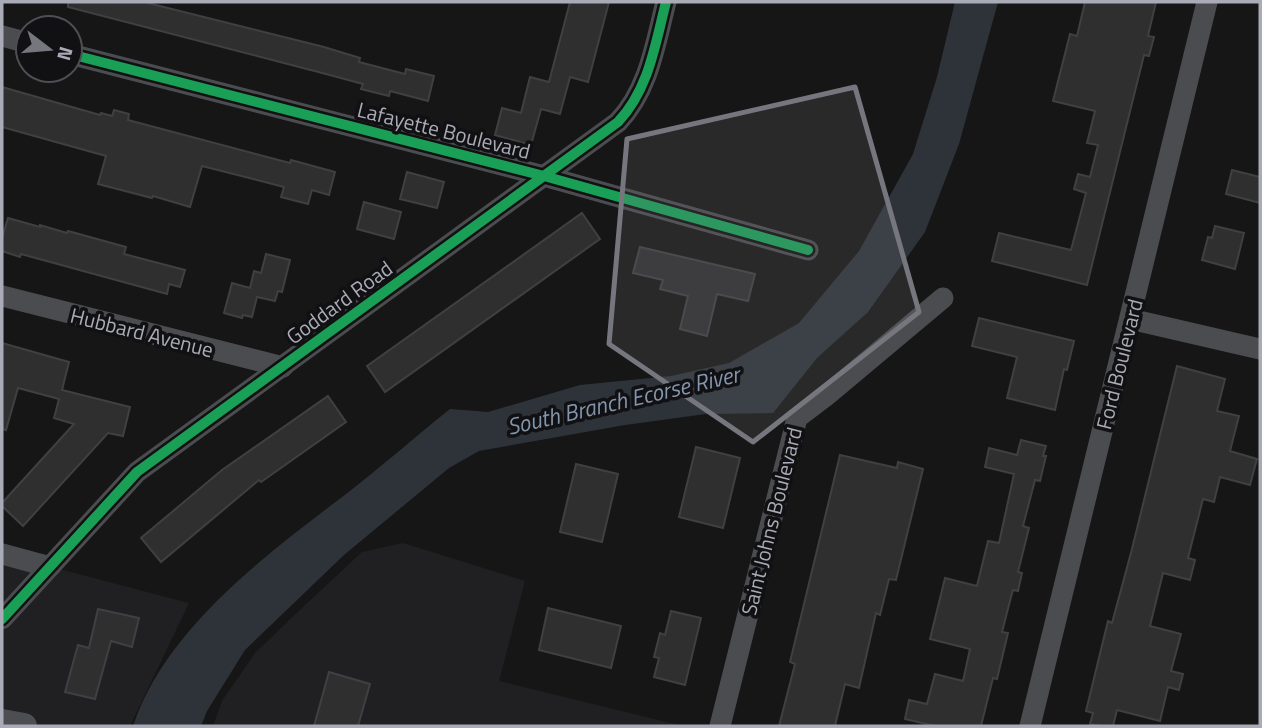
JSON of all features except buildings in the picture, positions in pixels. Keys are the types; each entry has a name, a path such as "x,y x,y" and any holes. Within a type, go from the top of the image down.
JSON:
{"main road":[{"path":"2,722 24,726"}],"street":[{"name":"Goddard Road","path":"2,619 137,472 618,122 637,99 648,73 666,2"},
{"name":"Ford Boulevard","path":"1030,726 1207,2"},
{"name":"Lafayette Boulevard","path":"84,58 544,176 808,250"},
{"name":"Hubbard Avenue","path":"2,296 283,367"},
{"name":"Saint Johns Boulevard","path":"720,726 797,418 943,298"},
{"path":"1130,318 1260,349"},
{"path":"2,554 50,567"}],"highlighted area":[{"path":"855,87 919,312 753,442 609,344 627,139"}],"shaded area":[{"path":"403,543 525,581 499,681 683,726 213,726 222,701 255,653 362,552"},
{"path":"2,554 189,603 130,726 24,726 2,722"}],"water":[{"name":"South Branch Ecorse River","path":"955,2 998,2 959,144 925,232 868,312 817,358 773,413 706,414 625,425 479,451 449,468 344,555 245,650 207,711 201,726 133,726 148,690 169,657 194,625 222,596 284,542 450,409 488,412 580,385 671,376 729,363 799,323 859,251 913,154 937,77"}],"cycle path":[{"path":"2,619 137,472 618,122 629,109 644,81 666,2"},
{"path":"84,58 544,176 808,250"}]}
